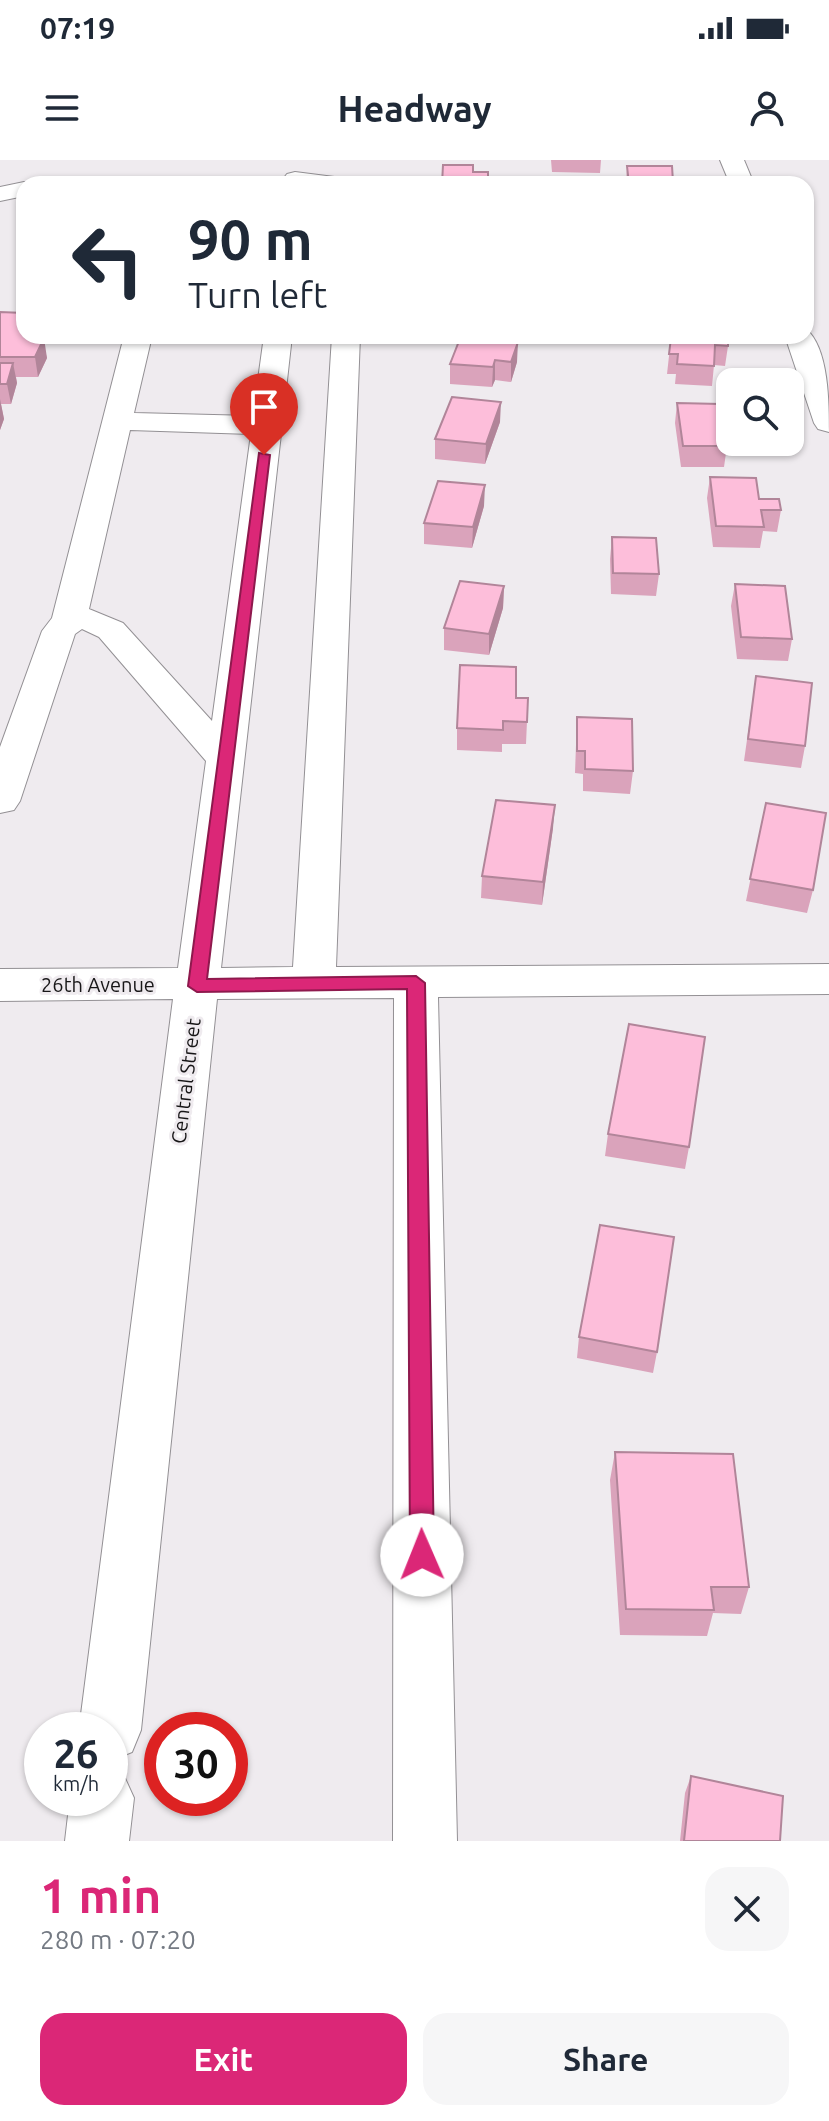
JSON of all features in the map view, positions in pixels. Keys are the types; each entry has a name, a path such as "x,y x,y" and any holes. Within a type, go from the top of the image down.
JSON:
{"street":[{"path":"0,801 59,631 69,620 136,344"},
{"name":"Central Street","path":"112,1712 197,986 277,344"},
{"path":"314,983 346,344"},
{"path":"802,344 829,423"},
{"path":"116,421 267,425"},
{"path":"69,620 78,617 91,619 111,630 225,759"},
{"name":"26th Avenue","path":"0,985 197,986 829,979"},
{"path":"416,983 425,1841"},
{"path":"97,1841 100,1816"}],"building":[{"path":"443,165 473,165 473,172 488,172 488,176 442,176"},
{"path":"627,166 672,166 673,176 628,176"},
{"path":"0,312 16,313 16,344 41,344 35,357 0,357"},
{"path":"458,344 517,344 511,362 495,360 493,367 450,364"},
{"path":"670,344 728,344 715,345 714,366 677,364 678,354 669,354"},
{"path":"0,363 13,363 7,384 0,384"},
{"path":"452,397 501,402 486,444 435,439"},
{"path":"677,403 716,404 716,446 683,446"},
{"path":"710,477 756,478 759,499 779,499 781,510 761,510 764,527 716,526"},
{"path":"438,481 485,485 473,527 424,523"},
{"path":"612,537 656,538 659,574 613,573"},
{"path":"460,581 504,586 489,634 444,628"},
{"path":"735,584 785,586 792,639 741,637"},
{"path":"460,665 516,667 516,698 528,698 527,722 503,721 503,730 457,728"},
{"path":"756,676 812,683 805,746 748,739"},
{"path":"577,717 632,719 633,771 585,769 585,751 577,751"},
{"path":"496,800 555,805 543,882 482,876"},
{"path":"766,803 826,813 813,890 750,879"},
{"path":"629,1024 705,1037 689,1147 608,1134"},
{"path":"600,1225 674,1237 657,1352 579,1337"},
{"path":"615,1452 733,1454 749,1587 711,1587 714,1610 626,1609"},
{"path":"691,1776 783,1796 780,1841 684,1841"}],"route":[{"path":"264,455 197,986 416,983 422,1555"}]}
